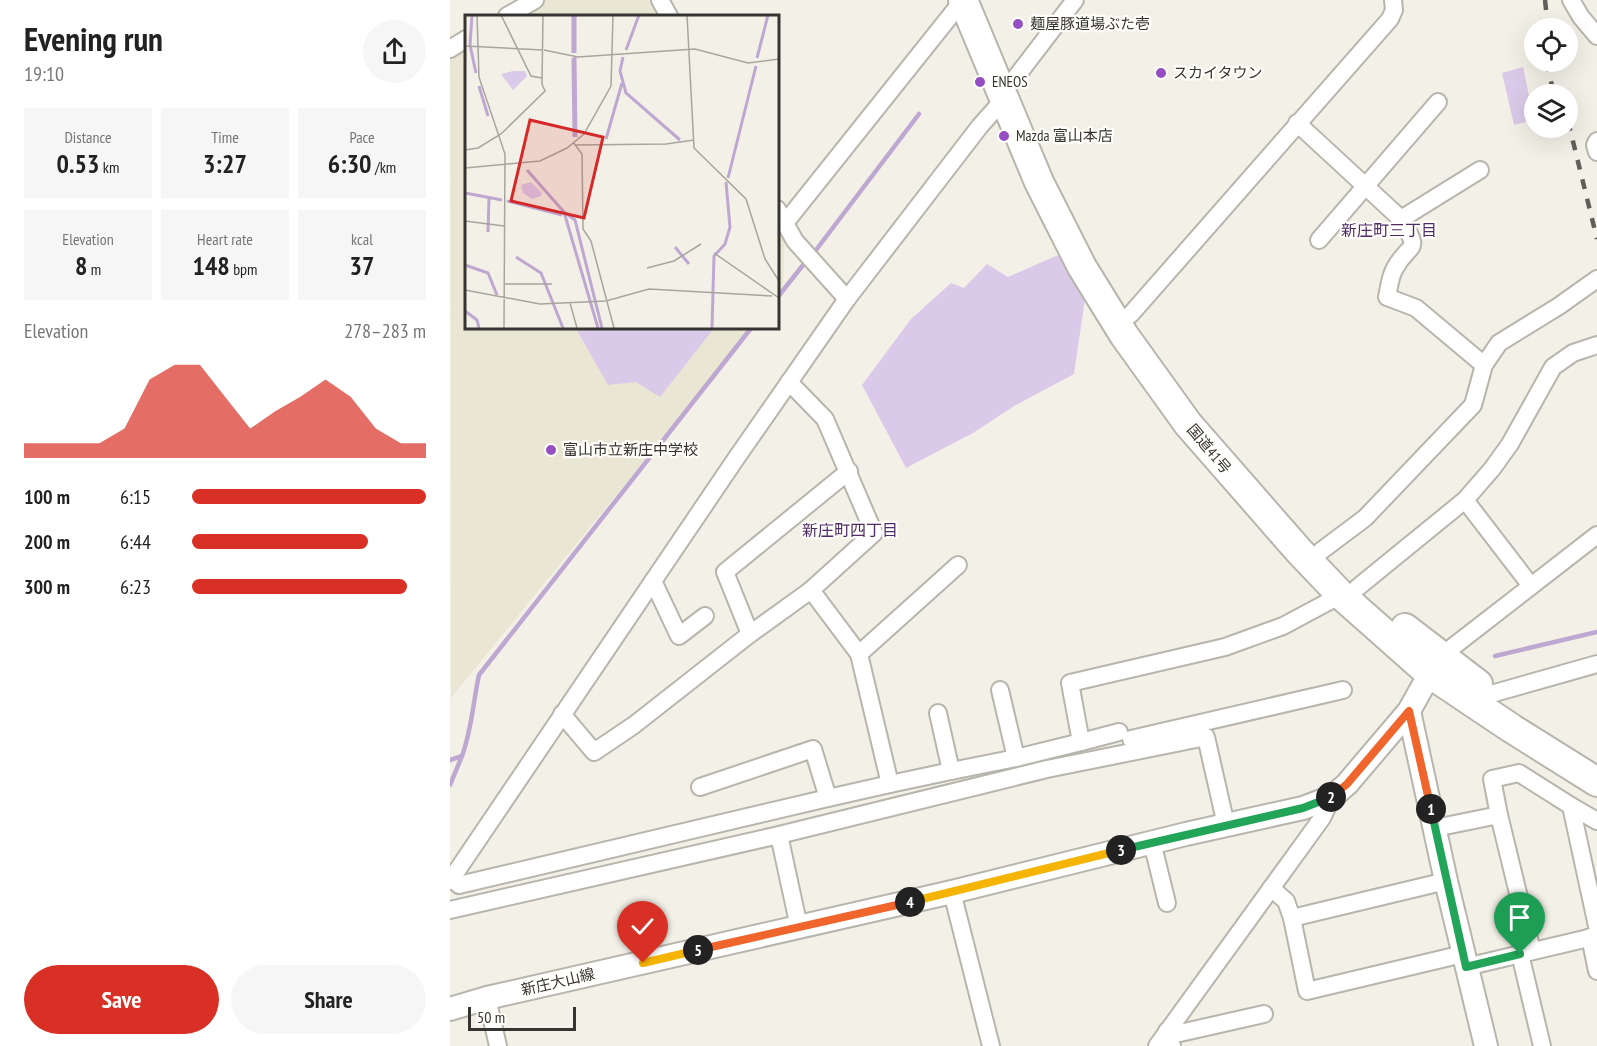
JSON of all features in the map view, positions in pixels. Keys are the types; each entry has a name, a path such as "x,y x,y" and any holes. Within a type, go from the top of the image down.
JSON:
{"highway":[{"name":"国道41号","path":"963,0 1097,258 1121,314 1188,424 1299,551 1349,591 1385,613 1435,664 1597,782"},
{"name":"国道41号","path":"981,0 1009,89"},
{"name":"国道41号","path":"1121,314 1151,346 1200,414 1250,474 1321,551 1349,591"},
{"name":"国道41号","path":"1435,664 1491,694 1515,721 1597,766"}],"main road":[{"name":"新庄大山線","path":"450,1009 487,998 952,892 1152,842 1303,808 1332,797 1347,784 1409,711 1435,664"},
{"path":"1409,711 1446,881 1486,1046"}],"street":[{"path":"509,15 535,0"},
{"path":"660,0 668,15"},
{"path":"847,299 795,241 781,216 963,0"},
{"path":"1076,0 847,299 451,877 459,885 890,784 1081,742 1218,719 1343,690"},
{"path":"1121,314 1180,242 1196,240 1390,19 1394,10 1393,0"},
{"path":"1571,0 1581,17 1597,36"},
{"path":"450,49 465,40"},
{"path":"1319,240 1438,102"},
{"path":"1297,123 1401,219 1412,238 1412,249 1394,269 1387,297 1416,308 1484,365"},
{"path":"1597,141 1595,145 1597,152"},
{"path":"1401,219 1480,170"},
{"path":"1321,551 1365,518 1473,405 1484,365 1499,343 1559,306 1597,279"},
{"path":"1081,742 1070,683 1225,647 1282,626 1349,591 1465,500 1510,444 1553,368 1573,352 1597,345"},
{"path":"562,714 594,752 634,725 750,634 811,590 874,533 825,419 789,382"},
{"path":"750,634 724,572 849,471"},
{"path":"1465,500 1531,586"},
{"path":"1435,664 1597,535"},
{"path":"860,654 958,565"},
{"path":"653,581 679,636 705,616"},
{"path":"811,590 860,654 890,784"},
{"path":"1491,694 1597,664"},
{"path":"1000,690 1016,758"},
{"path":"938,713 951,771"},
{"path":"450,910 779,835 1047,769 1206,737 1218,719"},
{"path":"1206,737 1226,825"},
{"path":"700,787 813,749 828,798"},
{"path":"1542,1046 1492,779 1519,773 1597,821"},
{"path":"1170,1039 1271,888 1323,818 1332,797"},
{"path":"1572,806 1595,933 1597,971"},
{"path":"1435,828 1499,815"},
{"path":"779,835 799,927"},
{"path":"1152,842 1167,903"},
{"path":"1292,918 1446,881"},
{"path":"1271,888 1286,901 1292,918 1307,991 1465,960 1526,953 1595,933"},
{"path":"952,892 991,1046"},
{"path":"487,998 498,1046"},
{"path":"1156,1046 1180,1033 1264,1014"}],"shaded area":[{"path":"538,0 656,0 665,15 510,15"},
{"name":"富山市立新庄中学校","path":"465,41 465,328 752,328 451,698 450,49"},
{"path":"1523,67 1527,84 1524,84 1524,122 1514,125 1502,73"},
{"path":"778,211 785,223 783,291 778,297"},
{"path":"1058,255 1085,299 1074,374 1014,406 973,433 906,468 862,385 911,319 951,283 964,288 987,264 1008,277"},
{"path":"576,328 714,328 660,397 636,382 608,385"}],"waterway":[{"path":"813,254 919,114"},
{"path":"778,297 807,260"},
{"path":"450,760 462,756 479,675 751,328"},
{"path":"1495,656 1597,632"},
{"path":"450,785 462,756"}],"railway":[{"path":"1545,0 1547,18"},
{"path":"1548,72 1552,84"},
{"path":"1572,138 1597,239"}],"place":[{"name":"麺屋豚道場ぶた壱","path":"1018,24"},
{"name":"スカイタウン","path":"1161,73"},
{"name":"ENEOS","path":"980,82"},
{"name":"Mazda 富山本店","path":"1004,136"},
{"name":"富山市立新庄中学校","path":"551,450"}],"district":[{"name":"新庄町三丁目","path":"1389,230"},
{"name":"新庄町四丁目","path":"850,530"}],"route":[{"path":"643,963 1303,808 1332,797 1347,784 1409,711 1466,967 1520,954"}]}
